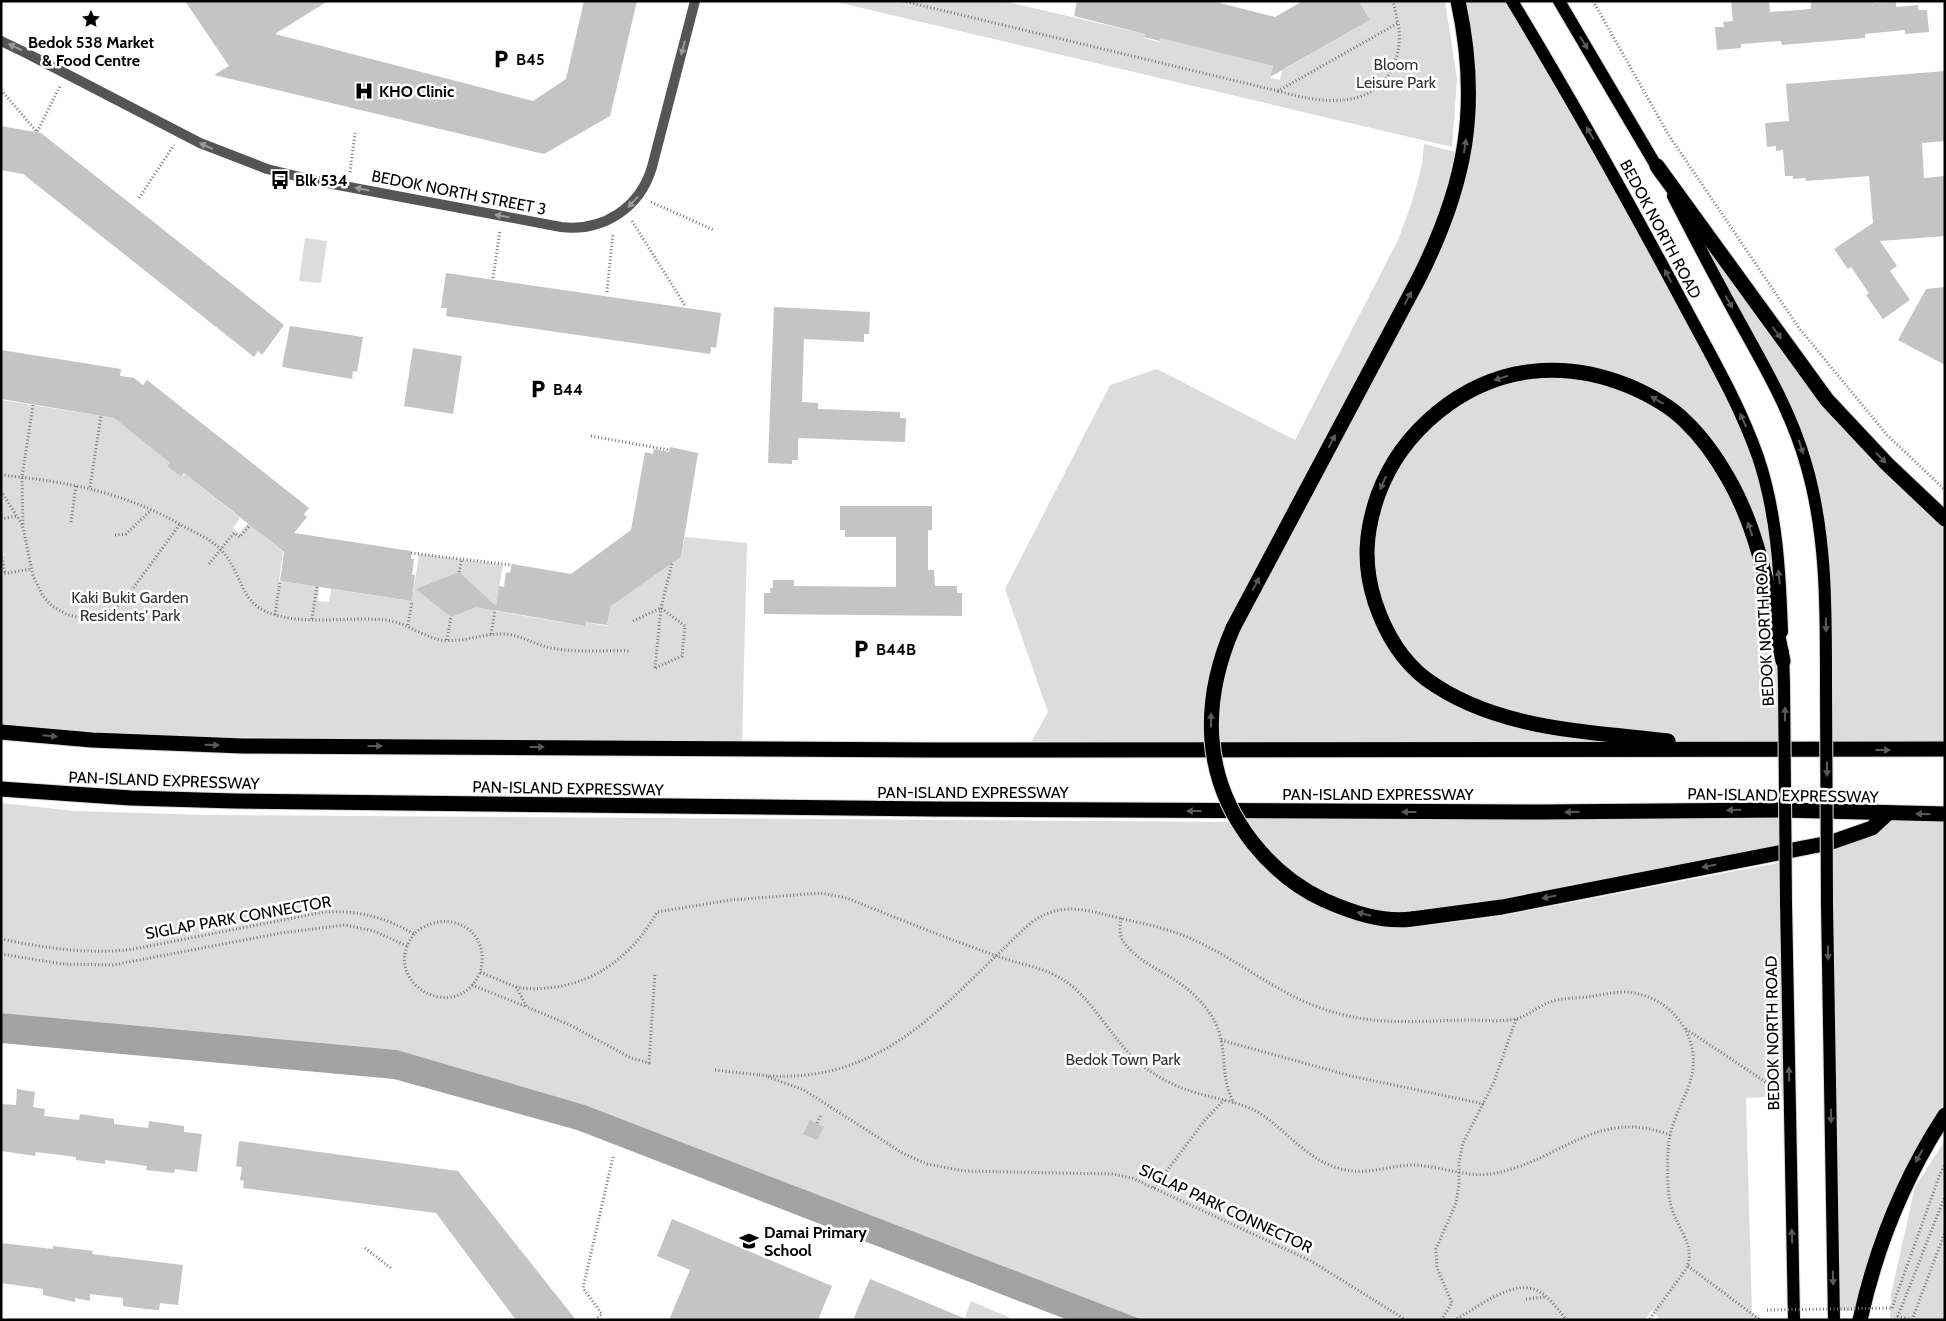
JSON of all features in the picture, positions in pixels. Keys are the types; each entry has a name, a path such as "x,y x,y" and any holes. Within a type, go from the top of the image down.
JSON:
{"highway":[{"path":"1458,1 1468,59 1469,106 1464,154 1447,215 1431,255 1233,628 1215,683 1211,727 1212,751 1219,781 1237,820 1269,862 1302,888 1336,906 1352,911 1382,918 1412,919 1502,907 1828,843 1872,828 1886,814"},
{"path":"1657,166 1827,400 1887,464 1945,519"},
{"path":"1729,749 1550,726 1506,718 1463,701 1418,672 1406,660 1388,632 1375,602 1367,568 1366,544 1370,522 1381,487 1395,460 1419,429 1450,403 1475,388 1509,376 1541,370 1573,370 1610,379 1646,394 1664,404 1688,424 1710,450 1733,487 1746,516 1759,554 1783,661"},
{"path":"1,732 92,740 243,746 922,750 1945,750"},
{"name":"PAN-ISLAND EXPRESSWAY","path":"1,789 131,798 234,801 932,810 1542,812 1783,810 1945,814"},
{"path":"1860,1320 1869,1285 1896,1204 1915,1164 1945,1115"}],"main road":[{"name":"BEDOK NORTH ROAD","path":"1512,1 1620,185 1732,395 1758,458 1768,494 1780,584 1784,685 1794,1320"},
{"name":"BEDOK NORTH ROAD","path":"1559,1 1657,166 1772,381 1798,439 1812,486 1821,541 1826,621 1827,904 1834,1320"}],"street":[{"name":"BEDOK NORTH STREET 3","path":"1,42 220,152 293,176 573,228 592,226 610,220 626,209 639,195 648,179 695,1"}],"path":[{"path":"903,1 1320,101 1356,98 1370,93 1384,81 1394,65 1399,45 1398,23 1393,1"},
{"path":"1593,1 1668,134 1799,328 1887,435 1945,490"},
{"path":"1278,91 1398,23"},
{"path":"1,90 37,132 67,74"},
{"path":"139,198 180,133"},
{"path":"351,162 355,133"},
{"path":"651,202 714,230"},
{"path":"629,224 633,221 686,307"},
{"path":"493,278 500,226"},
{"path":"604,235 621,228"},
{"path":"607,292 613,232"},
{"path":"33,405 22,477 23,527 31,569 42,596 58,610 68,615 83,618 102,616 113,611 124,600 180,524"},
{"path":"90,487 101,416"},
{"path":"592,436 669,450"},
{"path":"1,475 90,487 151,510 180,524 221,550 236,570 249,599 262,610 275,614 312,619 382,620 408,626 430,636 447,640 469,640 491,634 520,636 553,649 630,651"},
{"path":"71,522 76,484"},
{"path":"1,491 23,527"},
{"path":"115,534 126,534 151,510"},
{"path":"1,519 17,516"},
{"path":"209,564 234,533 240,537 250,525"},
{"path":"411,553 512,565"},
{"path":"1,554 3,574 31,569"},
{"path":"459,572 462,559"},
{"path":"661,608 685,626 682,656 654,668 661,608 672,563"},
{"path":"275,614 280,580"},
{"path":"312,619 317,586"},
{"path":"408,626 412,601"},
{"path":"633,621 661,608"},
{"path":"491,634 495,610"},
{"path":"447,640 452,617"},
{"path":"480,972 516,987 530,989 553,988 574,983 594,975 613,964 630,950 644,934 657,912 731,900 821,893 846,898 998,956 1051,973 1070,984 1127,1051 1156,1075 1184,1089 1255,1111 1310,1155 1338,1168 1369,1172 1413,1165 1480,1175 1503,1172 1526,1164 1596,1132 1617,1127 1640,1126 1670,1135"},
{"path":"759,1075 787,1076 827,1071 846,1066 884,1051 933,1017 1032,922 1051,912 1077,908 1182,934 1296,998 1320,1008 1353,1017 1392,1022 1516,1019 1550,1002 1627,992 1648,997 1663,1004 1679,1019 1685,1029 1693,1055 1693,1071 1689,1087 1670,1135 1668,1152 1670,1203 1690,1250 1690,1260 1688,1266 1650,1319"},
{"name":"SIGLAP PARK CONNECTOR","path":"1,939 65,950 125,950 314,913 344,911 364,913 383,918 414,934"},
{"path":"1121,918 1120,932 1124,942 1143,959 1179,981 1194,994 1214,1022 1221,1040 1224,1078 1234,1103"},
{"path":"436,921 452,922 463,926 479,945 482,956 480,972 472,985 462,993 450,997 434,996 422,991 412,982 404,961 407,946 414,934 422,927 436,921"},
{"path":"1,954 62,964 113,965 281,933 346,925 374,931 407,946"},
{"path":"472,985 570,1025 631,1058 648,1062 655,973"},
{"path":"516,987 528,1007"},
{"path":"1440,1320 1452,1303 1437,1268 1436,1249 1456,1203 1460,1185 1460,1153 1496,1076 1516,1019"},
{"path":"1685,1029 1790,1099"},
{"path":"1221,1040 1351,1076 1484,1104"},
{"name":"SIGLAP PARK CONNECTOR","path":"715,1070 759,1075 804,1090 898,1151 927,1164 964,1171 1120,1175 1132,1178 1311,1261 1406,1320"},
{"path":"1154,1188 1205,1120 1224,1100"},
{"path":"817,1123 821,1115"},
{"path":"595,1320 602,1314 583,1288 613,1157"},
{"path":"1766,1310 1892,1308 1945,1164"},
{"path":"1945,1196 1898,1316 1912,1320 1945,1232"},
{"path":"365,1248 391,1268"},
{"path":"1688,1266 1760,1320"},
{"path":"1454,1320 1493,1297 1519,1288 1533,1289 1546,1297 1567,1320"},
{"path":"1526,1299 1546,1297"}],"green space":[{"name":"Bloom Leisure Park","path":"832,1 1003,1 1145,34 1144,38 1159,42 1160,38 1273,66 1270,78 1280,80 1283,68 1285,69 1370,20 1359,1 1445,1 1457,79 1452,147"},
{"path":"1458,1 1512,1 1732,395 1768,494 1785,749 1027,750 1048,712 1005,589 1110,385 1157,369 1295,440 1398,240 1412,202 1422,164 1424,144 1464,154"},
{"path":"1657,166 1803,369 1945,519 1945,749 1827,750 1823,571 1798,439"},
{"path":"305,238 327,241 321,283 299,281"},
{"name":"Kaki Bukit Garden Residents' Park","path":"1,400 114,418 170,463 167,466 181,477 185,474 240,518 233,528 239,533 248,523 283,552 279,581 319,587 318,601 329,602 331,589 412,601 419,554 503,565 495,611 584,626 585,622 607,626 611,606 681,557 685,537 747,543 742,744 90,735 1,727"},
{"name":"Bedok Town Park","path":"1,803 74,811 207,815 1229,822 1251,852 1282,884 1325,909 1369,924 1409,928 1501,916 1782,862 1786,1096 1746,1098 1752,1313 1765,1320 1661,1320 1652,1310 1645,1320 1143,1320 585,1105 397,1050 1,1013"},
{"path":"1783,810 1783,852 1502,907 1382,918 1291,881 1236,811"},
{"path":"1887,814 1945,815 1945,1115 1928,1141 1861,1311 1834,1311 1829,843"},
{"path":"1945,1140 1945,1320 1890,1320 1891,1294 1915,1187"},
{"path":"971,1301 1015,1320 964,1320"}],"shaded area":[{"path":"1,1013 397,1050 585,1105 1143,1320 1068,1320 577,1130 394,1079 1,1043"}],"building":[{"path":"185,1 328,1 275,34 533,101 566,79 584,1 637,1 610,116 544,154 214,75 229,66"},
{"path":"1077,1 1212,1 1275,17 1303,1 1359,1 1370,20 1270,77 1273,66 1160,38 1160,41 1144,37 1145,34 1074,16"},
{"path":"1731,1 1769,1 1770,12 1811,9 1811,1 1896,2 1896,7 1918,5 1918,10 1927,10 1929,32 1905,34 1905,30 1865,34 1865,38 1782,45 1781,41 1741,44 1741,48 1717,50 1715,27 1724,27 1723,22 1733,21"},
{"path":"1945,71 1945,141 1922,143 1924,178 1945,176 1945,236 1880,241 1897,266 1890,271 1910,300 1883,319 1866,295 1869,293 1851,267 1848,269 1834,249 1873,223 1869,176 1806,181 1805,178 1793,179 1793,176 1785,176 1783,150 1776,151 1776,146 1767,147 1765,123 1789,121 1786,84"},
{"path":"1,126 41,133 284,325 262,355 258,351 254,357 23,174 1,170"},
{"path":"446,273 721,313 716,348 711,347 710,354 446,316 447,308 441,308"},
{"path":"1945,287 1945,365 1898,340 1926,289"},
{"path":"774,307 870,312 869,334 864,334 864,342 804,339 802,402 818,403 818,409 900,412 900,418 906,418 905,442 798,438 798,460 792,460 792,464 768,463"},
{"path":"290,326 363,337 357,372 353,371 352,379 282,367"},
{"path":"413,348 462,356 453,414 404,406"},
{"path":"1,350 121,369 120,376 134,378 143,385 147,380 309,508 304,514 307,517 294,533 411,551 411,559 414,559 412,575 415,575 412,601 280,581 284,552 184,473 181,477 167,466 170,463 114,418 1,399"},
{"path":"670,447 698,453 681,557 611,606 607,625 585,622 585,626 476,607 451,617 416,589 459,572 496,606 499,586 504,587 506,572 510,573 512,564 571,574 631,530 645,452 653,454 654,449 669,452"},
{"path":"840,506 932,506 932,530 928,530 928,570 934,570 935,586 957,586 957,593 962,593 962,616 764,614 764,593 771,593 770,588 773,588 773,580 794,580 794,586 896,587 896,537 845,537 845,530 840,530"},
{"path":"17,1089 35,1092 33,1107 45,1109 44,1116 79,1120 80,1114 114,1119 114,1124 148,1128 149,1121 184,1126 184,1132 202,1134 197,1172 175,1169 174,1173 146,1170 147,1166 105,1160 105,1164 76,1160 76,1157 36,1152 35,1156 1,1151 1,1104 16,1105"},
{"path":"810,1120 824,1127 817,1140 803,1134"},
{"path":"239,1141 458,1171 576,1320 516,1320 436,1213 243,1188 244,1181 240,1180 242,1167 236,1166"},
{"path":"672,1219 832,1286 818,1320 669,1320 690,1270 657,1256"},
{"path":"1,1243 53,1249 53,1246 93,1251 92,1254 183,1265 178,1305 160,1303 159,1310 145,1309 123,1306 123,1298 90,1294 90,1301 75,1298 75,1302 43,1295 43,1289 1,1283"},
{"path":"870,1279 966,1319 966,1320 853,1320"}],"place":[{"name":"Bedok 538 Market & Food Centre","path":"91,19"},
{"name":"B45","path":"501,59"},
{"name":"KHO Clinic","path":"364,91"},
{"name":"Blk 534","path":"280,180"},
{"name":"B44","path":"538,389"},
{"name":"B44B","path":"861,649"},
{"name":"Damai Primary School","path":"749,1241"}]}
